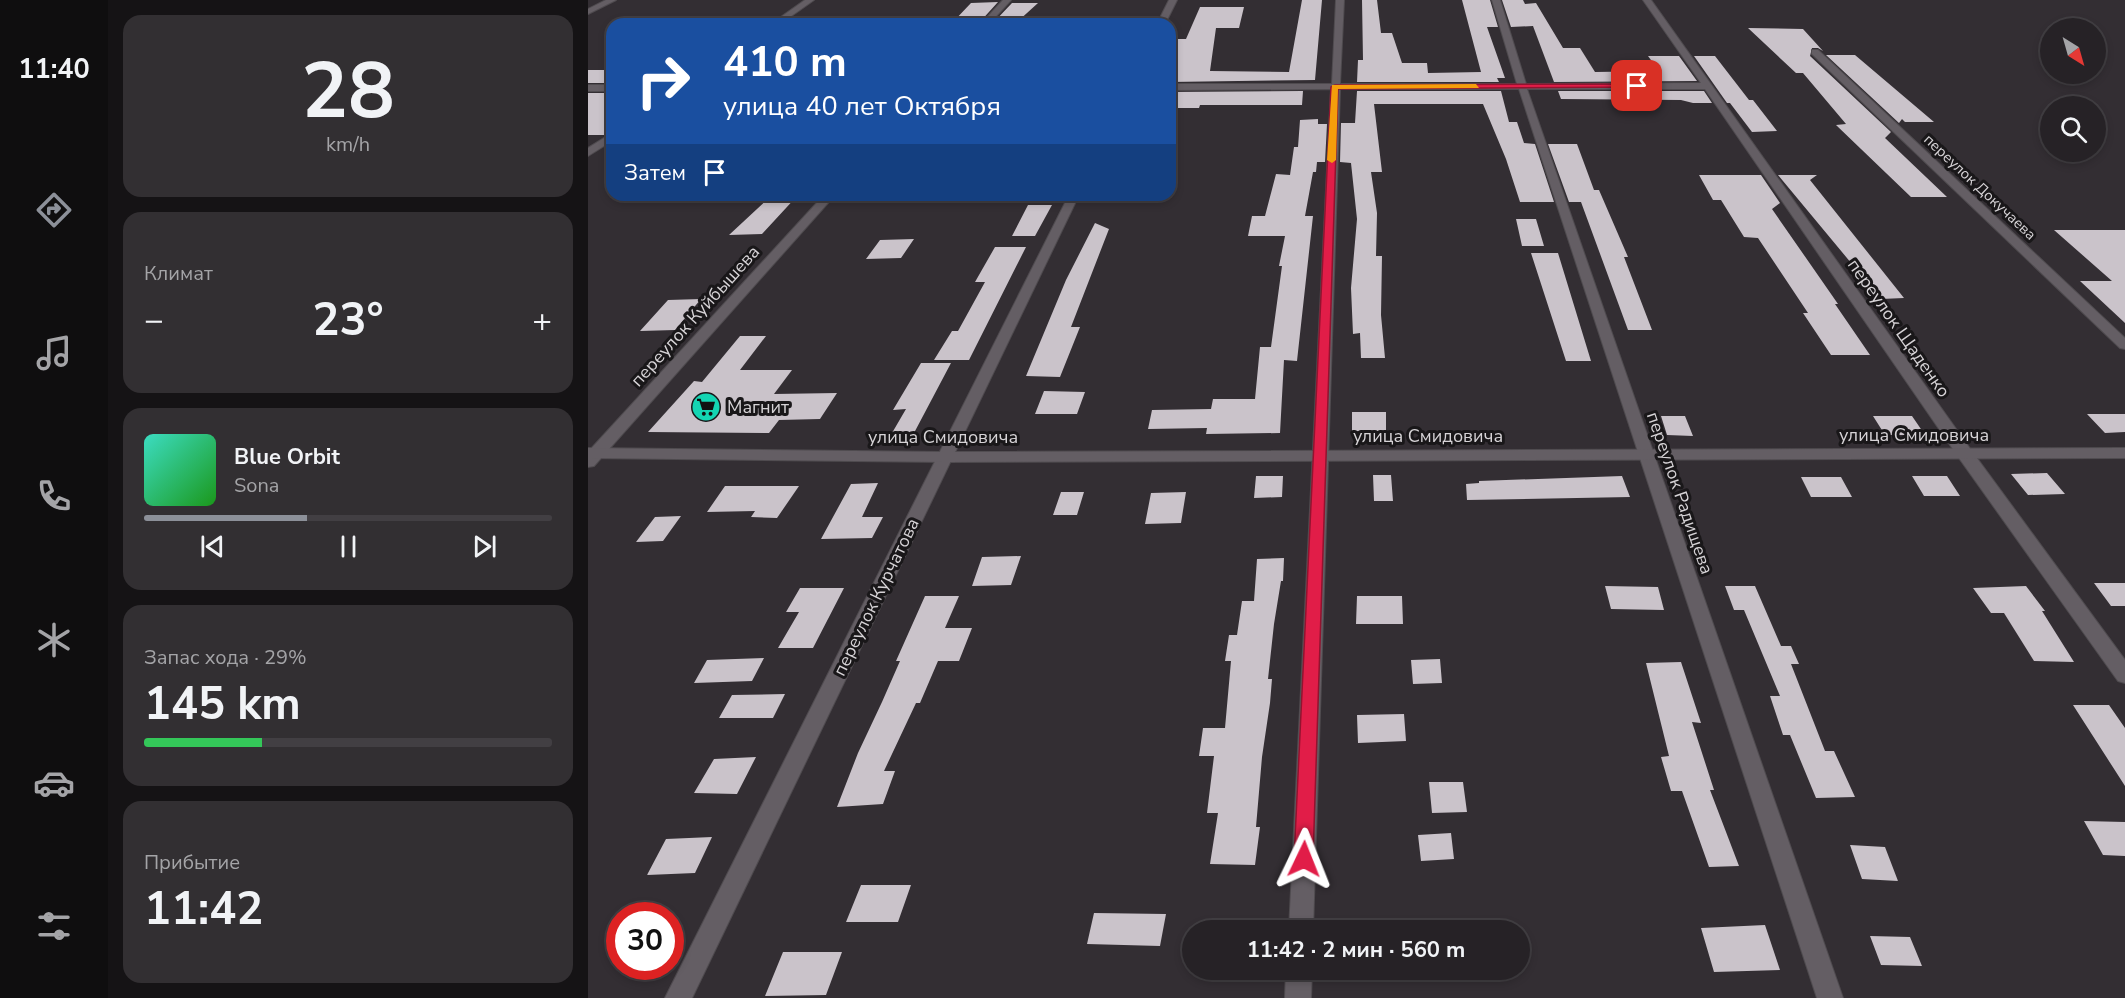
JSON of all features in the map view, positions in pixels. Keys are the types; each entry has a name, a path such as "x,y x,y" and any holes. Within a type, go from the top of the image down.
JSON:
{"street":[{"path":"588,12 612,0"},
{"path":"783,18 810,0"},
{"path":"990,18 1007,0"},
{"path":"1164,18 1173,0"},
{"path":"1301,920 1319,456 1340,0"},
{"name":"переулок Радищева","path":"1496,0 1522,86 1830,998"},
{"name":"переулок Щаденко","path":"1647,0 1965,454 2125,675"},
{"name":"переулок Докучаева","path":"1815,52 2125,345"},
{"path":"1176,87 1707,86"},
{"path":"588,88 606,88"},
{"path":"588,153 606,140"},
{"name":"переулок Куйбышева","path":"591,456 825,201"},
{"name":"переулок Курчатова","path":"678,998 1071,201"},
{"name":"улица Смидовича","path":"591,456 2125,453"},
{"path":"1298,998 1299,980"}],"building":[{"path":"1302,0 1322,0 1315,80 1176,82 1176,43 1178,39 1186,39 1200,7 1244,7 1239,28 1216,28 1210,71 1289,72"},
{"path":"1362,0 1377,0 1381,33 1392,33 1402,63 1427,63 1428,73 1481,72 1462,0 1490,0 1498,27 1487,27 1505,78 1497,78 1499,82 1357,82 1358,60 1363,60"},
{"path":"1502,0 1523,0 1525,4 1536,3 1563,48 1580,48 1595,72 1659,71 1648,56 1679,56 1697,81 1554,82 1533,26 1511,27"},
{"path":"998,2 984,18 957,18 971,3"},
{"path":"1012,3 1038,3 1022,18 998,18"},
{"path":"1748,28 1803,29 1823,51 1812,48 1810,56 1891,132 1885,138 1947,197 1911,197 1836,125 1846,124 1803,73 1796,73"},
{"path":"1826,55 1855,55 1934,122 1905,122 1902,119 1899,123"},
{"path":"1694,56 1715,56 1749,100 1753,100 1777,131 1752,132 1730,103 1727,103"},
{"path":"588,70 606,70 606,83 588,83"},
{"path":"1303,91 1302,105 1200,105 1199,108 1176,108 1176,92"},
{"path":"1357,91 1501,91 1509,122 1517,122 1524,143 1535,144 1554,202 1520,202 1506,159 1483,104 1374,104 1382,172 1371,172 1377,213 1376,256 1382,256 1381,315 1385,358 1361,358 1360,333 1353,334 1351,288 1357,219 1351,163 1340,162 1341,123 1355,123"},
{"path":"1558,91 1704,91 1712,103 1693,103 1681,100 1561,99"},
{"path":"588,93 606,93 606,134 588,135"},
{"path":"1318,119 1318,124 1327,124 1325,162 1317,162 1316,172 1313,172 1305,216 1313,216 1297,361 1284,360 1280,433 1206,434 1207,428 1148,429 1152,410 1211,409 1213,399 1255,399 1260,347 1271,347 1282,266 1279,266 1285,236 1248,236 1252,216 1265,216 1276,174 1290,175 1294,147 1298,147 1300,120"},
{"path":"1548,144 1577,144 1594,190 1599,190 1628,257 1624,257 1652,330 1628,330 1581,202 1569,202"},
{"path":"1699,175 1761,175 1780,203 1772,209 1838,304 1835,304 1870,355 1831,355 1803,313 1808,313 1758,238 1744,237 1721,200 1713,200"},
{"path":"1778,175 1817,175 1810,180 1904,298 1881,299"},
{"path":"766,201 792,201 762,234 729,235"},
{"path":"1028,205 1052,205 1035,236 1012,236"},
{"path":"1516,219 1536,219 1544,246 1522,246"},
{"path":"1095,223 1109,229 1071,327 1080,327 1060,377 1026,376 1066,280"},
{"path":"2054,230 2125,230 2125,323 2080,281 2112,281"},
{"path":"914,239 901,258 866,259 880,240"},
{"path":"995,247 1026,247 969,360 934,360 952,331 958,331 985,282 975,282"},
{"path":"1531,253 1558,253 1591,361 1566,361"},
{"path":"701,299 675,330 640,331 668,300"},
{"path":"740,336 766,336 740,370 792,370 774,394 837,393 820,419 779,420 769,433 648,432 694,381 702,382"},
{"path":"921,363 951,363 914,433 892,433 906,409 893,410"},
{"path":"1044,391 1085,392 1077,414 1035,414"},
{"path":"1352,412 1386,412 1386,431 1352,431"},
{"path":"2087,414 2125,414 2125,432 2105,433"},
{"path":"1661,416 1685,416 1693,436 1667,435"},
{"path":"1873,416 1912,416 1925,435 1885,435"},
{"path":"2047,473 2065,494 2028,495 2011,474"},
{"path":"1373,475 1391,475 1393,501 1374,501"},
{"path":"1256,476 1283,476 1282,497 1254,498"},
{"path":"1622,476 1630,497 1467,500 1466,484 1479,483 1479,481"},
{"path":"1912,476 1947,476 1960,496 1924,496"},
{"path":"1801,477 1841,477 1852,497 1811,497"},
{"path":"878,483 862,517 883,517 872,538 821,539 851,484"},
{"path":"725,486 799,486 777,518 751,517 755,511 707,512"},
{"path":"1061,492 1084,492 1077,515 1053,515"},
{"path":"1186,492 1181,523 1145,524 1151,493"},
{"path":"681,516 663,541 636,542 655,517"},
{"path":"1021,556 1011,585 972,586 982,557"},
{"path":"1284,558 1283,581 1281,581 1274,624 1268,679 1272,679 1262,757 1256,827 1260,827 1255,865 1210,864 1218,813 1207,813 1214,756 1199,756 1203,728 1225,728 1231,661 1225,661 1229,635 1237,635 1242,601 1254,601 1257,559"},
{"path":"2094,583 2125,583 2125,606 2111,606"},
{"path":"1605,586 1658,587 1664,610 1611,609"},
{"path":"1725,586 1755,586 1781,646 1791,646 1799,664 1791,664 1825,751 1834,751 1855,797 1816,798 1790,735 1783,735 1770,696 1780,696 1744,610 1734,610"},
{"path":"2026,586 2045,611 2042,611 2074,662 2034,661 2004,613 1991,613 1973,588"},
{"path":"800,588 844,588 813,648 778,648 799,612 786,612"},
{"path":"925,596 959,596 945,628 972,628 959,661 938,661 920,703 916,703 884,771 895,771 883,804 837,807 858,753 900,661 896,661"},
{"path":"1357,596 1402,596 1403,624 1356,624"},
{"path":"764,658 752,681 694,683 707,660"},
{"path":"1440,659 1442,683 1413,684 1411,660"},
{"path":"1681,662 1701,723 1692,722 1714,790 1710,790 1739,866 1709,867 1682,791 1671,791 1661,757 1669,756 1646,663"},
{"path":"785,694 773,718 719,718 732,695"},
{"path":"2073,705 2109,705 2125,728 2125,786"},
{"path":"1404,714 1406,741 1358,743 1357,715"},
{"path":"756,757 737,794 694,793 714,759"},
{"path":"1429,782 1463,782 1467,812 1432,813"},
{"path":"2084,821 2125,822 2125,856 2103,855"},
{"path":"1451,833 1454,859 1421,861 1418,835"},
{"path":"712,837 695,873 647,875 666,839"},
{"path":"1850,845 1885,847 1898,881 1862,879"},
{"path":"861,885 911,885 898,922 846,922"},
{"path":"1094,913 1166,914 1160,946 1087,944"},
{"path":"1765,925 1780,970 1714,972 1701,928"},
{"path":"1870,936 1910,937 1922,966 1881,965"},
{"path":"783,952 842,952 826,995 765,996"}],"slow traffic":[{"path":"1332,160 1335,87 1476,86"}],"place":[{"name":"Магнит","path":"706,407"}],"route":[{"path":"1304,859 1335,87 1637,86"}]}
